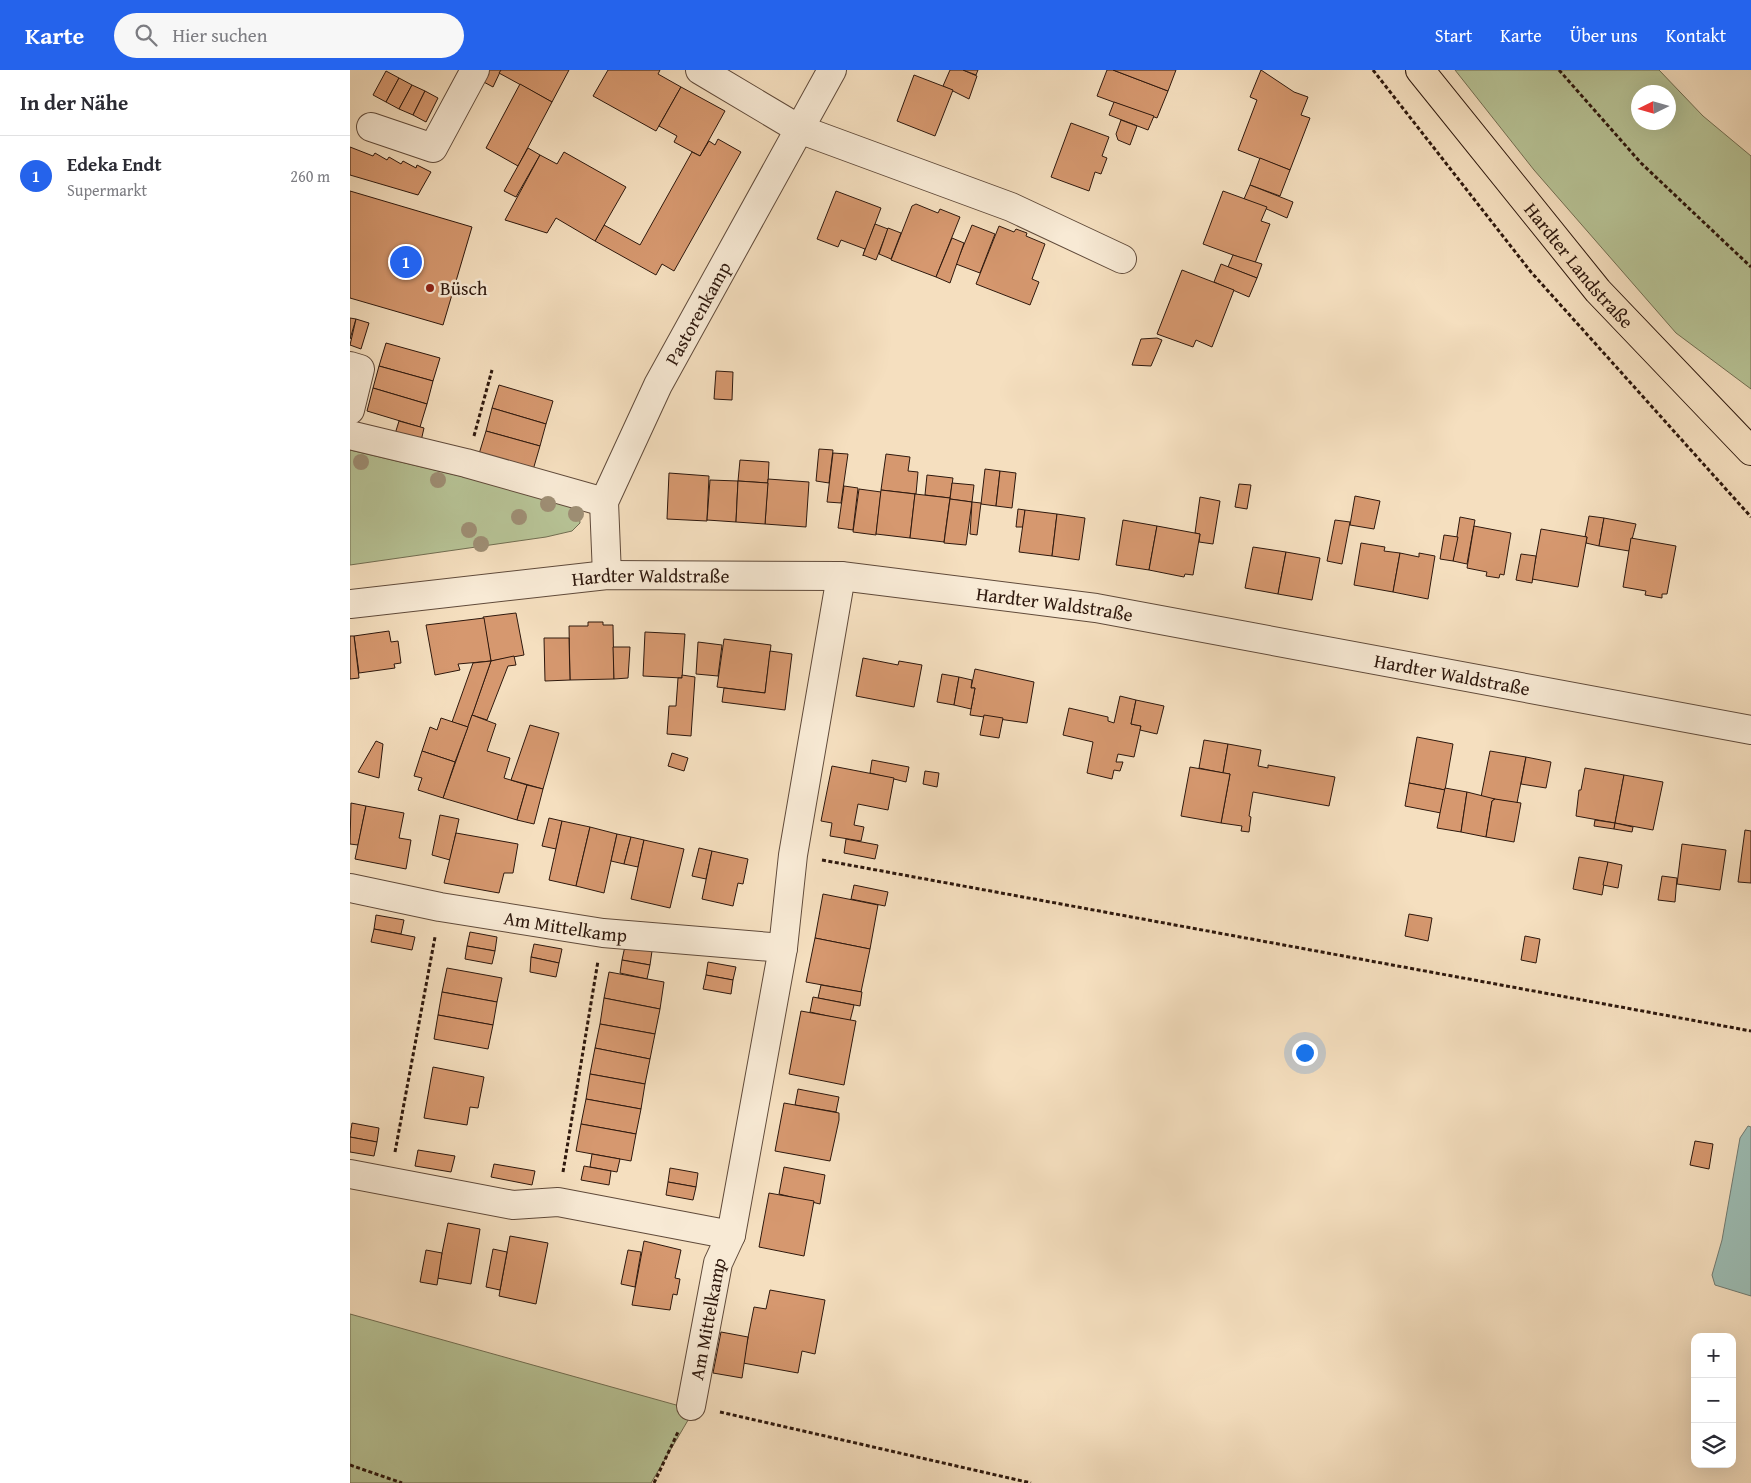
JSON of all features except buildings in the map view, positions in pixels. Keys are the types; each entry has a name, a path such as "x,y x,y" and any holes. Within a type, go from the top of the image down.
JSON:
{"main road":[{"name":"Hardter Landstraße","path":"1420,70 1598,291 1751,451"}],"street":[{"path":"372,127 433,148 475,70"},
{"path":"700,70 799,129 1011,207 1122,259"},
{"name":"Pastorenkamp","path":"607,575 604,502 658,385 832,70"},
{"path":"350,366 360,369 350,410"},
{"path":"350,436 466,463 604,502"},
{"name":"Hardter Waldstraße","path":"350,604 607,575 841,576 1096,608 1751,730"},
{"name":"Am Mittelkamp","path":"691,1406 718,1263 731,1235 783,948 793,855 841,576"},
{"name":"Am Mittelkamp","path":"350,888 440,907 603,934 783,948"},
{"name":"Am Mittelkamp","path":"350,1174 513,1205 558,1202 731,1235"}],"path":[{"path":"1372,70 1531,272 1751,517"},
{"path":"1558,70 1641,163 1751,268"},
{"path":"466,463 492,370"},
{"path":"793,855 1751,1031"},
{"path":"389,1182 440,907"},
{"path":"558,1202 603,934"},
{"path":"654,1483 691,1406 1031,1483"},
{"path":"350,1465 402,1483"}],"green space":[{"path":"1455,70 1659,70 1673,85 1631,85 1631,130 1676,130 1676,88 1703,116 1751,156 1751,389 1676,333 1534,170"},
{"path":"350,450 557,499 579,510 580,523 572,531 546,537 350,565"},
{"path":"350,1314 694,1410 651,1483 350,1483"}],"water":[{"path":"1748,1126 1751,1127 1751,1296 1715,1285 1712,1275 1722,1240 1740,1138"}],"place":[{"name":"Edeka Endt","path":"406,262"},
{"name":"Büsch","path":"430,288"}]}
